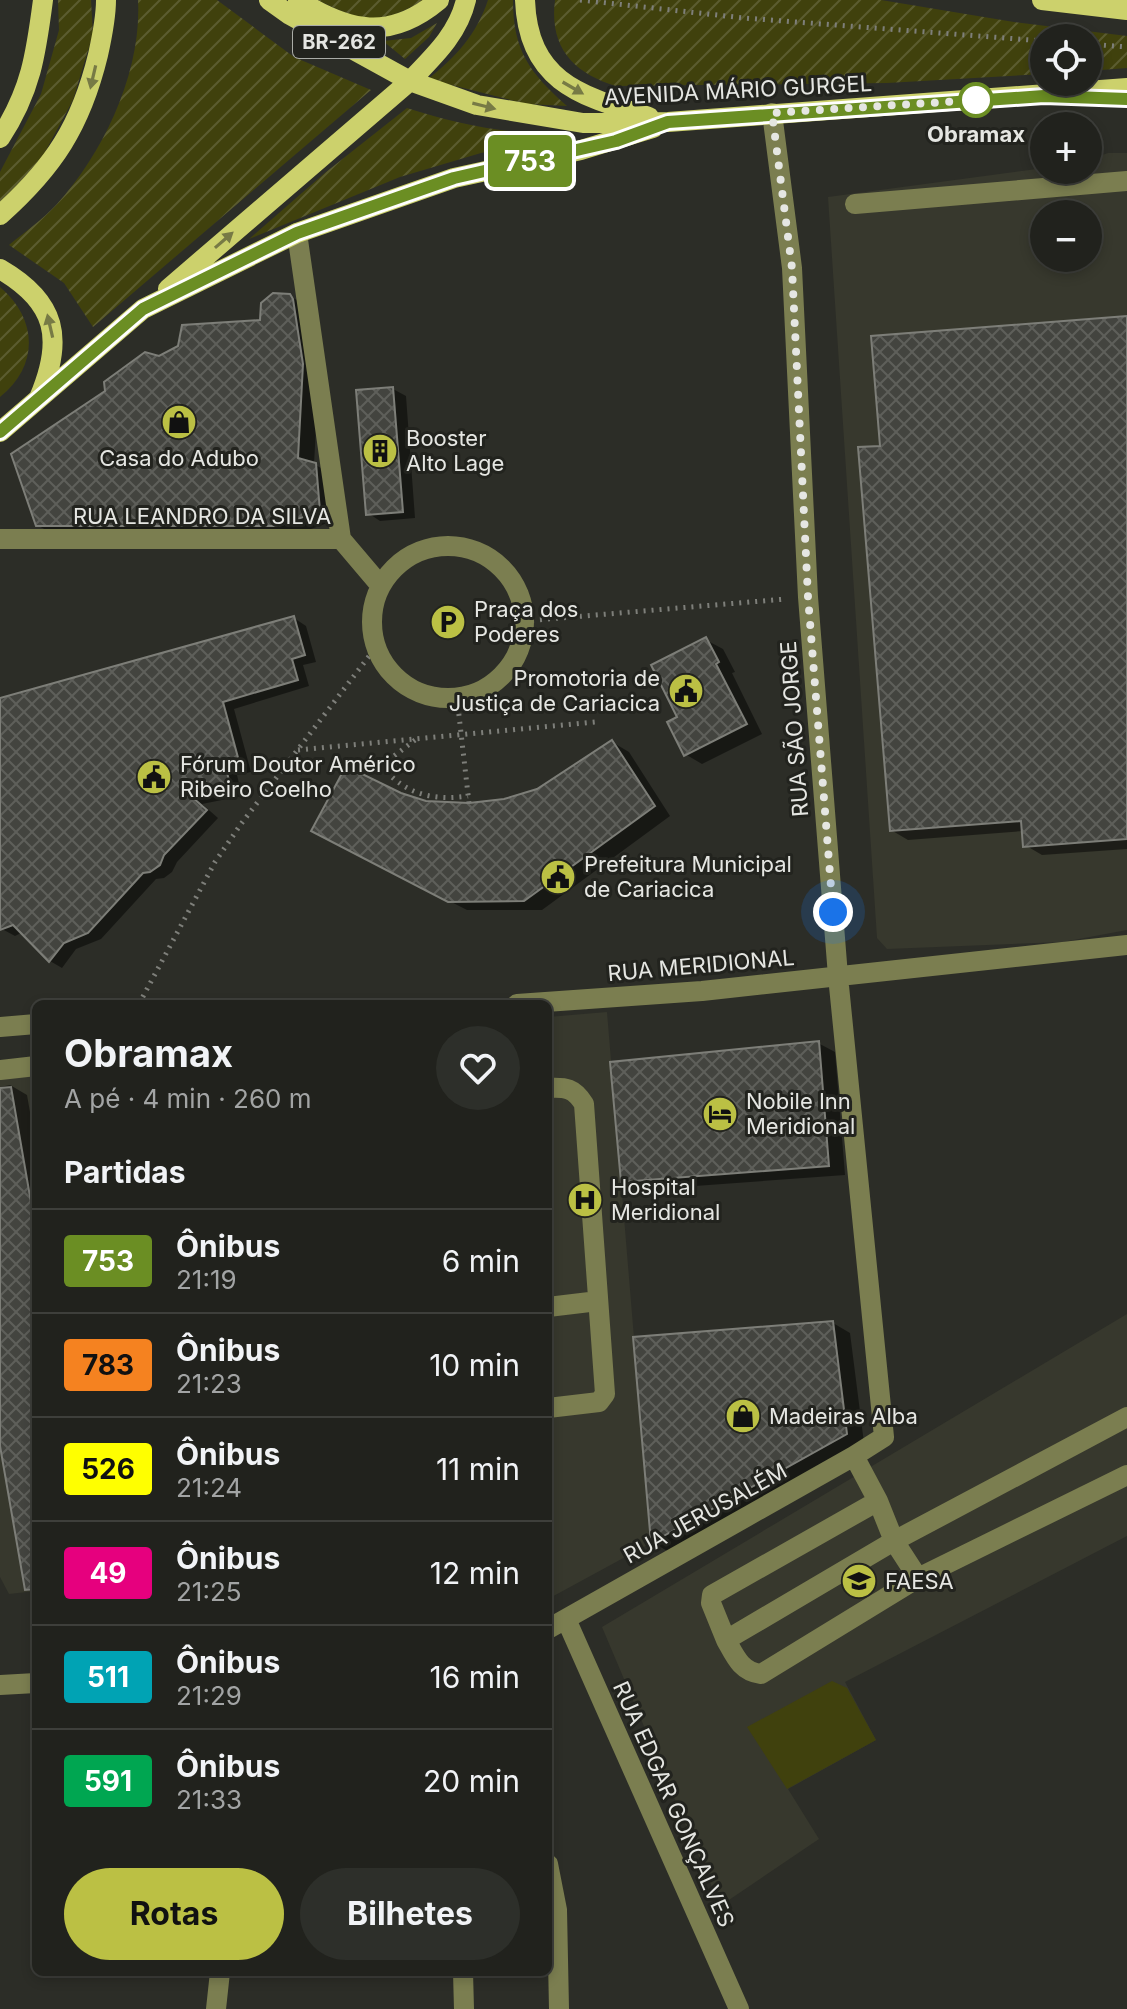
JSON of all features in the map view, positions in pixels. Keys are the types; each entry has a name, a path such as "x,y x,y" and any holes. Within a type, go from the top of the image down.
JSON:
{"main road":[{"path":"0,138 12,120 34,67 43,0"},
{"path":"0,215 43,171 64,144 77,119 89,94 106,0"},
{"name":"AVENIDA MÁRIO GURGEL","path":"269,0 290,15 410,81 477,105 583,123 668,122 1044,96 1127,99"},
{"path":"298,0 325,17 358,28 389,28 420,15 439,0"},
{"path":"0,432 410,81 446,45 463,15 466,0"},
{"path":"525,0 526,27 556,78 588,97 668,122"},
{"path":"1042,0 1127,10"},
{"name":"AVENIDA MÁRIO GURGEL","path":"1102,90 1127,88"},
{"path":"143,309 297,233 454,178 616,141 668,122"},
{"path":"0,269 36,295 49,316 53,339 51,362 37,401"}],"street":[{"name":"RUA SÃO JORGE","path":"772,113 792,268 808,597 838,976 884,1437"},
{"path":"855,204 1127,181"},
{"path":"297,233 341,539"},
{"name":"RUA LEANDRO DA SILVA","path":"1,541 341,539 380,585"},
{"path":"446,546 470,549 490,559 509,576 520,597 524,621 521,644 511,666 495,683 474,694 457,698 426,695 404,685 387,668 376,647 371,624 380,585 401,561 422,550 446,546"},
{"name":"RUA MERIDIONAL","path":"552,1002 702,991 1127,945"},
{"path":"0,1027 32,1024"},
{"path":"0,1070 32,1066"},
{"path":"552,1088 566,1087 577,1092 584,1104 605,1394 599,1402 552,1408"},
{"path":"552,1307 598,1301"},
{"path":"726,1640 894,1541 1127,1417"},
{"name":"RUA JERUSALÉM","path":"557,1624 884,1437"},
{"path":"854,1456 878,1501 894,1541 918,1578"},
{"path":"878,1501 712,1595 711,1603 726,1640 741,1666 751,1673 761,1674 918,1578 1127,1475"},
{"name":"RUA EDGAR GONÇALVES","path":"557,1624 739,2009"},
{"path":"0,1685 32,1683"},
{"path":"552,1884 557,1910 559,2009"},
{"path":"216,2009 220,1976"},
{"path":"463,1976 464,2009"}],"path":[{"path":"580,0 744,18 1030,40"},
{"path":"1102,45 1127,47"},
{"path":"524,621 808,597"},
{"path":"141,1000 215,862 376,647"},
{"path":"420,738 402,747 394,756 392,777 400,785 424,796 469,800 457,698"},
{"path":"297,750 595,722"}],"shaded area":[{"path":"58,0 91,0 93,34 73,100 38,165 0,209 0,172 41,94 59,30"},
{"path":"138,0 217,0 294,57 371,90 93,327 64,283 9,245 57,204 90,160 104,135 117,109 134,55"},
{"path":"317,0 424,0 382,18 370,18 347,13"},
{"path":"488,0 513,0 516,33 526,60 543,83 567,106 527,104 428,79 464,44 478,24"},
{"path":"555,0 881,0 1030,24 1030,75 887,83 616,86 587,74 567,56 560,44 554,17"},
{"path":"437,23 429,37 405,59 383,41 411,38"},
{"path":"1102,33 1127,36 1127,68 1102,70"},
{"path":"407,108 484,128 564,135 481,153 400,177 249,239 326,172"},
{"name":"Obramax","path":"1127,153 1127,930 1063,942 887,949 877,938 828,197 1030,170 1030,184 1102,184 1102,155"},
{"path":"0,287 22,313 29,342 22,371 0,397"},
{"name":"Hospital Meridional","path":"607,1012 651,1543 552,1597 552,1017"},
{"path":"32,1059 32,1591 9,1594 0,1577 0,1062"},
{"name":"FAESA","path":"1127,1314 1127,1536 845,1682 876,1740 788,1789 819,1839 720,1906 602,1627"},
{"path":"832,1681 847,1688 876,1740 787,1789 747,1727"}],"building":[{"name":"Casa do Adubo","path":"273,293 290,294 293,299 303,364 298,458 316,463 320,511 278,526 36,526 11,454 105,391 104,382 145,352 159,356 178,346 182,325 260,320 261,303"},
{"name":"Obramax","path":"1127,316 1127,839 1023,847 1021,821 890,831 858,447 880,446 871,336"},
{"name":"Booster Alto Lage","path":"393,387 403,512 366,515 356,390"},
{"name":"Fórum Doutor Américo Ribeiro Coelho","path":"294,616 305,655 292,659 298,680 223,702 240,765 226,768 231,789 192,797 207,810 164,855 160,865 143,873 88,933 64,943 49,962 13,925 0,930 0,698"},
{"path":"706,637 719,662 716,664 747,724 684,756 667,722 677,717 651,665"},
{"path":"612,740 655,806 524,901 448,902 311,831 346,766 401,793 426,801 469,803 504,799 537,789"},
{"name":"Nobile Inn Meridional","path":"819,1041 829,1166 621,1182 610,1062"},
{"path":"11,1087 32,1208 32,1589 25,1590 0,1446 0,1088"},
{"name":"Madeiras Alba","path":"833,1321 847,1434 651,1543 633,1337"}],"bus line":[{"name":"753","path":"0,432 143,309 297,233 454,178 616,141 668,122 1044,96 1127,99"}],"place":[{"name":"Obramax","path":"976,100"},
{"name":"Casa do Adubo","path":"179,422"},
{"name":"Booster Alto Lage","path":"380,451"},
{"name":"Praça dos Poderes","path":"448,622"},
{"name":"Promotoria de Justiça de Cariacica","path":"686,691"},
{"name":"Fórum Doutor Américo Ribeiro Coelho","path":"154,777"},
{"name":"Prefeitura Municipal de Cariacica","path":"558,877"},
{"name":"Nobile Inn Meridional","path":"720,1114"},
{"name":"Hospital Meridional","path":"585,1200"},
{"name":"Madeiras Alba","path":"743,1416"},
{"name":"FAESA","path":"859,1581"}],"route":[{"path":"833,912 808,597 792,268 772,113 976,100"}]}
